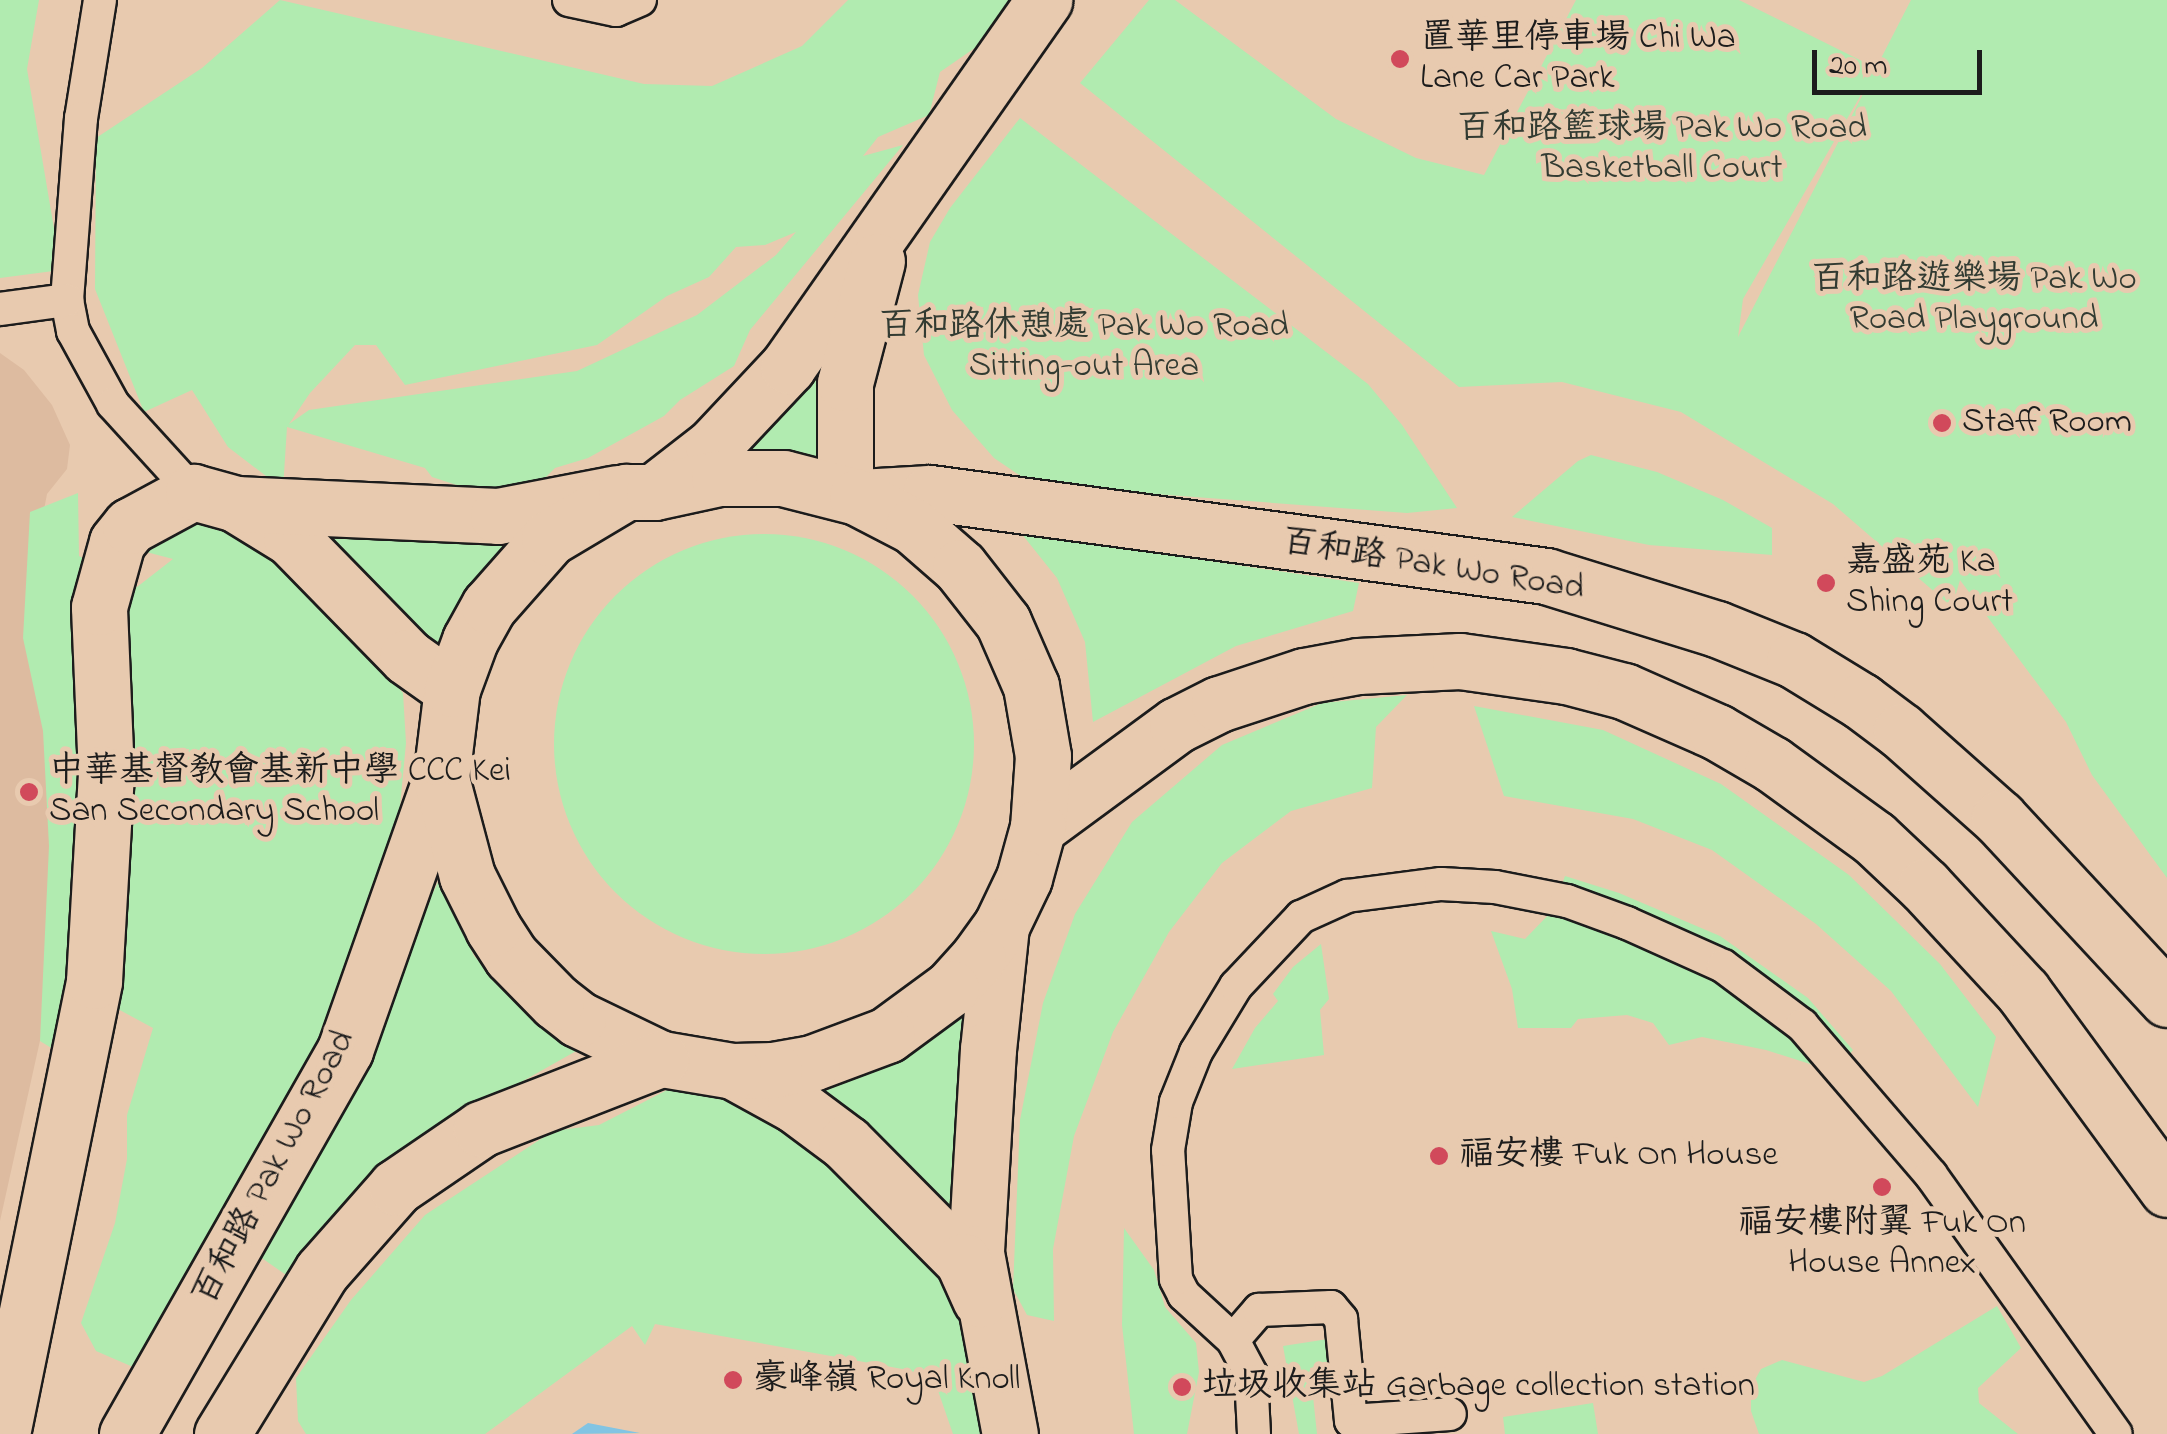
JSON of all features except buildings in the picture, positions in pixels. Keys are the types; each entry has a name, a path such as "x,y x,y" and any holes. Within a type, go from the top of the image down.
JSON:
{"main road":[{"path":"2,1434 94,981 106,775 99,608 117,542 142,518 215,498 498,516 640,492 714,446 788,366 1044,0"},
{"path":"851,495 845,383 888,224"},
{"name":"百和路 Pak Wo Road","path":"127,1434 345,1050 441,778 452,689 470,640 489,606 549,538 640,492 718,478 783,478 851,495 913,526 960,566 1003,622 1034,704 1043,756 1038,827 1024,878 1001,926 952,988 887,1035 812,1063 733,1070 661,1058 578,1019 511,956 467,876 441,778"},
{"name":"百和路 Pak Wo Road","path":"851,495 930,493 1546,576 1717,629 1794,660 1861,700 1900,732 2010,830 2167,999"},
{"path":"215,498 292,538 407,657 452,689"},
{"path":"1038,827 1177,725 1246,694 1304,676 1410,661 1460,661 1566,676 1624,691 1703,725 1772,764 1874,838 1925,886 2023,992 2167,1190"},
{"path":"1001,926 988,1049 976,1253 1010,1434"},
{"path":"222,1434 322,1271 396,1187 481,1129 661,1058"},
{"path":"733,1070 795,1105 846,1143 962,1261 988,1315"}],"lane":[{"path":"100,0 81,118 67,300 72,331 113,404 215,498"},
{"path":"569,0 616,10 640,0"},
{"path":"0,309 67,300"},
{"path":"1254,1434 1251,1374 1233,1340 1184,1296 1173,1260 1168,1150 1176,1102 1196,1052 1236,986 1301,917 1347,896 1441,884 1495,887 1566,901 1672,942 1723,966 1802,1026 1931,1174 2116,1434"},
{"path":"1233,1340 1259,1310 1330,1308 1341,1319 1351,1421 1450,1414"}],"shaded area":[{"name":"中華基督教會基新中學 CCC Kei San Secondary School","path":"0,353 24,370 52,405 70,445 67,469 47,494 37,547 56,743 47,1009 0,1221"}],"green space":[{"path":"0,0 39,0 27,69 61,270 0,278"},
{"path":"280,0 644,84 712,86 802,46 848,0 1016,0 998,32 940,72 929,115 878,137 863,156 903,145 750,330 734,366 680,400 664,416 588,458 555,468 528,495 472,490 432,477 425,468 287,427 283,489 228,447 192,390 144,412 95,289 96,138 202,68","holes":["796,232 776,255 697,315 577,371 309,410 289,424 310,393 355,345 376,345 405,385 597,345 667,296 709,277 736,247 765,245"]},
{"path":"1149,0 1175,0 1336,119 1416,158 1484,175 1576,0 1739,0 1876,68 1911,0 2167,0 2167,878 2092,775 2066,722 1960,580 1952,607 1833,504 1681,412 1562,382 1459,387 1080,83","holes":["1863,94 1738,337 1743,299"]},
{"name":"百和路休憩處 Pak Wo Road Sitting-out Area","path":"1020,118 1368,384 1402,425 1457,508 1407,513 1034,485 994,458 952,410 924,355 918,295 930,242 950,208"},
{"path":"880,252 845,493 654,492"},
{"path":"1591,455 1657,472 1723,500 1772,528 1772,555 1649,545 1512,517 1578,461"},
{"path":"78,493 79,556 137,587 173,559 131,548 137,514 518,513 523,567 441,778 407,657 358,639 403,693 406,743 399,817 323,1043 166,1330 133,1367 96,1351 81,1323 115,1223 127,1159 127,1115 153,1028 116,1008 66,1057 40,1041 49,846 43,731 23,638 30,512"},
{"path":"1021,533 1359,583 1353,611 1236,646 1093,722 1085,642 1057,578"},
{"path":"764,534 805,539 844,550 880,570 912,596 938,628 958,664 973,723 969,785 958,824 938,860 912,892 880,918 844,938 785,953 764,954 723,949 684,938 648,918 616,892 590,860 570,824 555,765 554,744 559,703 570,664 590,628 616,596 648,570 684,550 743,535"},
{"path":"1407,695 1376,727 1372,788 1291,811 1222,863 1169,932 1113,1032 1074,1136 1053,1249 1054,1321 1027,1315 1013,1289 1020,1120 1043,1003 1075,914 1132,822 1222,745 1322,703"},
{"path":"1474,706 1603,730 1721,784 1849,875 1940,964 1996,1037 1978,1107 1891,991 1816,924 1712,850 1633,819 1504,796"},
{"path":"1565,876 1619,893 1720,936 1808,998 1853,1050 1835,1072 1766,1050 1702,1037 1669,1045 1653,1023 1627,1015 1578,1019 1571,1028 1518,1028 1512,989 1491,931 1525,939 1553,910"},
{"path":"440,878 474,956 529,1012 585,1046 436,1130 289,1277 256,1254"},
{"path":"1321,944 1329,999 1320,1010 1324,1055 1232,1069 1255,1028 1278,1001 1273,994 1293,967"},
{"path":"978,958 1004,1434 953,1434 934,1379 908,1370 655,1324 645,1345 632,1326 485,1434 306,1434 298,1421 296,1378 351,1300 425,1215 553,1131 599,1125 673,1087 744,1077"},
{"path":"1124,1228 1154,1270 1165,1307 1196,1343 1199,1372 1187,1434 1134,1434 1122,1325"},
{"path":"1997,1306 2021,1348 1978,1388 1979,1403 2018,1434 1759,1434 1751,1411 1751,1387 1761,1369 1782,1360 1864,1382 1882,1376"},
{"path":"1328,1339 1337,1362 1310,1368 1317,1434 1299,1434 1283,1346"},
{"path":"1593,1403 1598,1434 1505,1434 1503,1417"}],"water":[{"path":"588,1423 640,1433 572,1434"}],"place":[{"name":"置華里停車場 Chi Wa Lane Car Park","path":"1400,59"},
{"name":"Staff Room","path":"1942,423"},
{"name":"嘉盛苑 Ka Shing Court","path":"1826,583"},
{"name":"中華基督教會基新中學 CCC Kei San Secondary School","path":"29,792"},
{"name":"福安樓 Fuk On House","path":"1439,1156"},
{"name":"福安樓附翼 Fuk On House Annex","path":"1882,1187"},
{"name":"豪峰嶺 Royal Knoll","path":"733,1380"},
{"name":"垃圾收集站 Garbage collection station","path":"1182,1387"}],"park label":[{"name":"百和路籃球場 Pak Wo Road Basketball Court","path":"1662,149"},
{"name":"百和路遊樂場 Pak Wo Road Playground","path":"1974,300"}]}
